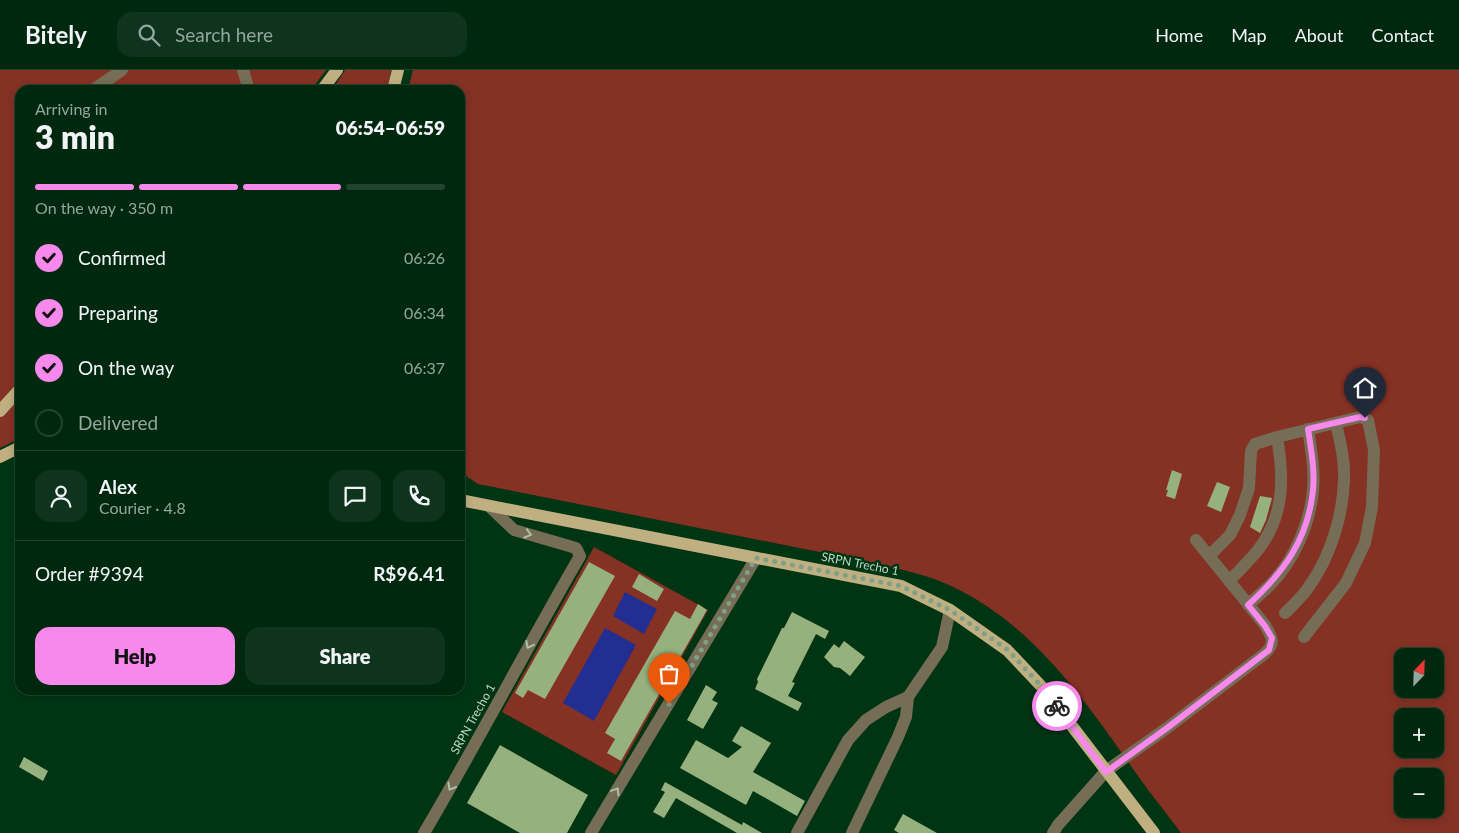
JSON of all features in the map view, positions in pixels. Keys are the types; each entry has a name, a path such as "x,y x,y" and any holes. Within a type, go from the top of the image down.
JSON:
{"main road":[{"path":"326,85 337,70"},
{"path":"394,85 398,70"},
{"path":"0,411 15,394"},
{"path":"0,457 15,450"},
{"name":"SRPN Trecho 1","path":"465,501 901,586 950,610 1008,650 1042,687 1154,833"}],"lane":[{"path":"100,85 122,70"},
{"path":"243,70 248,85"},
{"path":"1209,556 1230,534 1240,515 1249,488 1251,451 1255,444 1360,417 1368,420 1374,450 1372,507 1365,543 1346,584 1304,637"},
{"path":"1286,613 1309,587 1325,559 1336,529 1342,502 1344,478 1342,447 1336,423"},
{"path":"1248,605 1272,583 1286,565 1299,541 1308,515 1313,491 1308,429"},
{"path":"1229,581 1259,549 1274,522 1281,495 1282,465 1277,437"},
{"name":"SRPN Trecho 1","path":"424,833 580,556 576,548 514,530 489,506"},
{"path":"1053,833 1106,772 1263,656 1271,645 1272,638 1265,626 1196,540"},
{"path":"591,833 756,558"},
{"path":"852,833 898,737 906,717 908,697 942,647 950,610"},
{"path":"797,833 848,740 866,720 886,707 908,697"}],"shaded area":[{"path":"0,70 326,70 315,85 15,85 15,388 0,403"},
{"path":"345,70 391,70 388,85 335,85"},
{"path":"413,70 1459,70 1459,833 1181,833 1092,712 1029,640 1005,619 979,601 951,586 885,565 478,484 465,475 465,85 409,85"},
{"path":"15,399 15,440 0,448 0,416"},
{"path":"594,547 708,610 616,775 502,712"},
{"path":"625,592 657,609 644,634 613,616"},
{"path":"605,628 636,645 594,721 563,703"}],"building":[{"path":"1172,470 1182,474 1175,499 1166,496"},
{"path":"1217,482 1230,487 1221,512 1207,506"},
{"path":"1260,496 1272,498 1260,533 1250,527"},
{"path":"589,562 615,576 545,699 528,690 523,698 515,693"},
{"path":"639,574 664,589 657,601 632,587"},
{"path":"698,604 707,610 621,761 607,753 615,739 605,733 675,611 690,619"},
{"path":"792,612 829,631 825,639 816,634 792,682 795,683 788,696 802,703 798,711 755,689 758,682 757,679"},
{"path":"844,641 865,657 850,676 840,668 834,667 824,657 834,644 839,648"},
{"path":"706,685 717,692 712,700 718,703 703,729 687,720"},
{"path":"741,726 771,743 753,772 805,801 797,816 753,791 746,805 680,768 696,740 728,758 742,747 732,741"},
{"path":"500,745 588,795 567,833 520,833 467,803"},
{"path":"24,757 48,771 43,781 19,767"},
{"path":"665,782 742,825 743,822 762,833 737,833 676,798 664,818 653,812 665,792 661,790"},
{"path":"903,814 937,833 899,833 894,830"}],"way so far":[{"path":"669,704 756,558 901,586 950,610 1008,650 1057,706"}],"route":[{"path":"1057,706 1106,772 1263,656 1269,650 1272,638 1248,605 1272,583 1286,565 1299,541 1308,515 1313,491 1308,429 1360,417 1365,418"}]}
